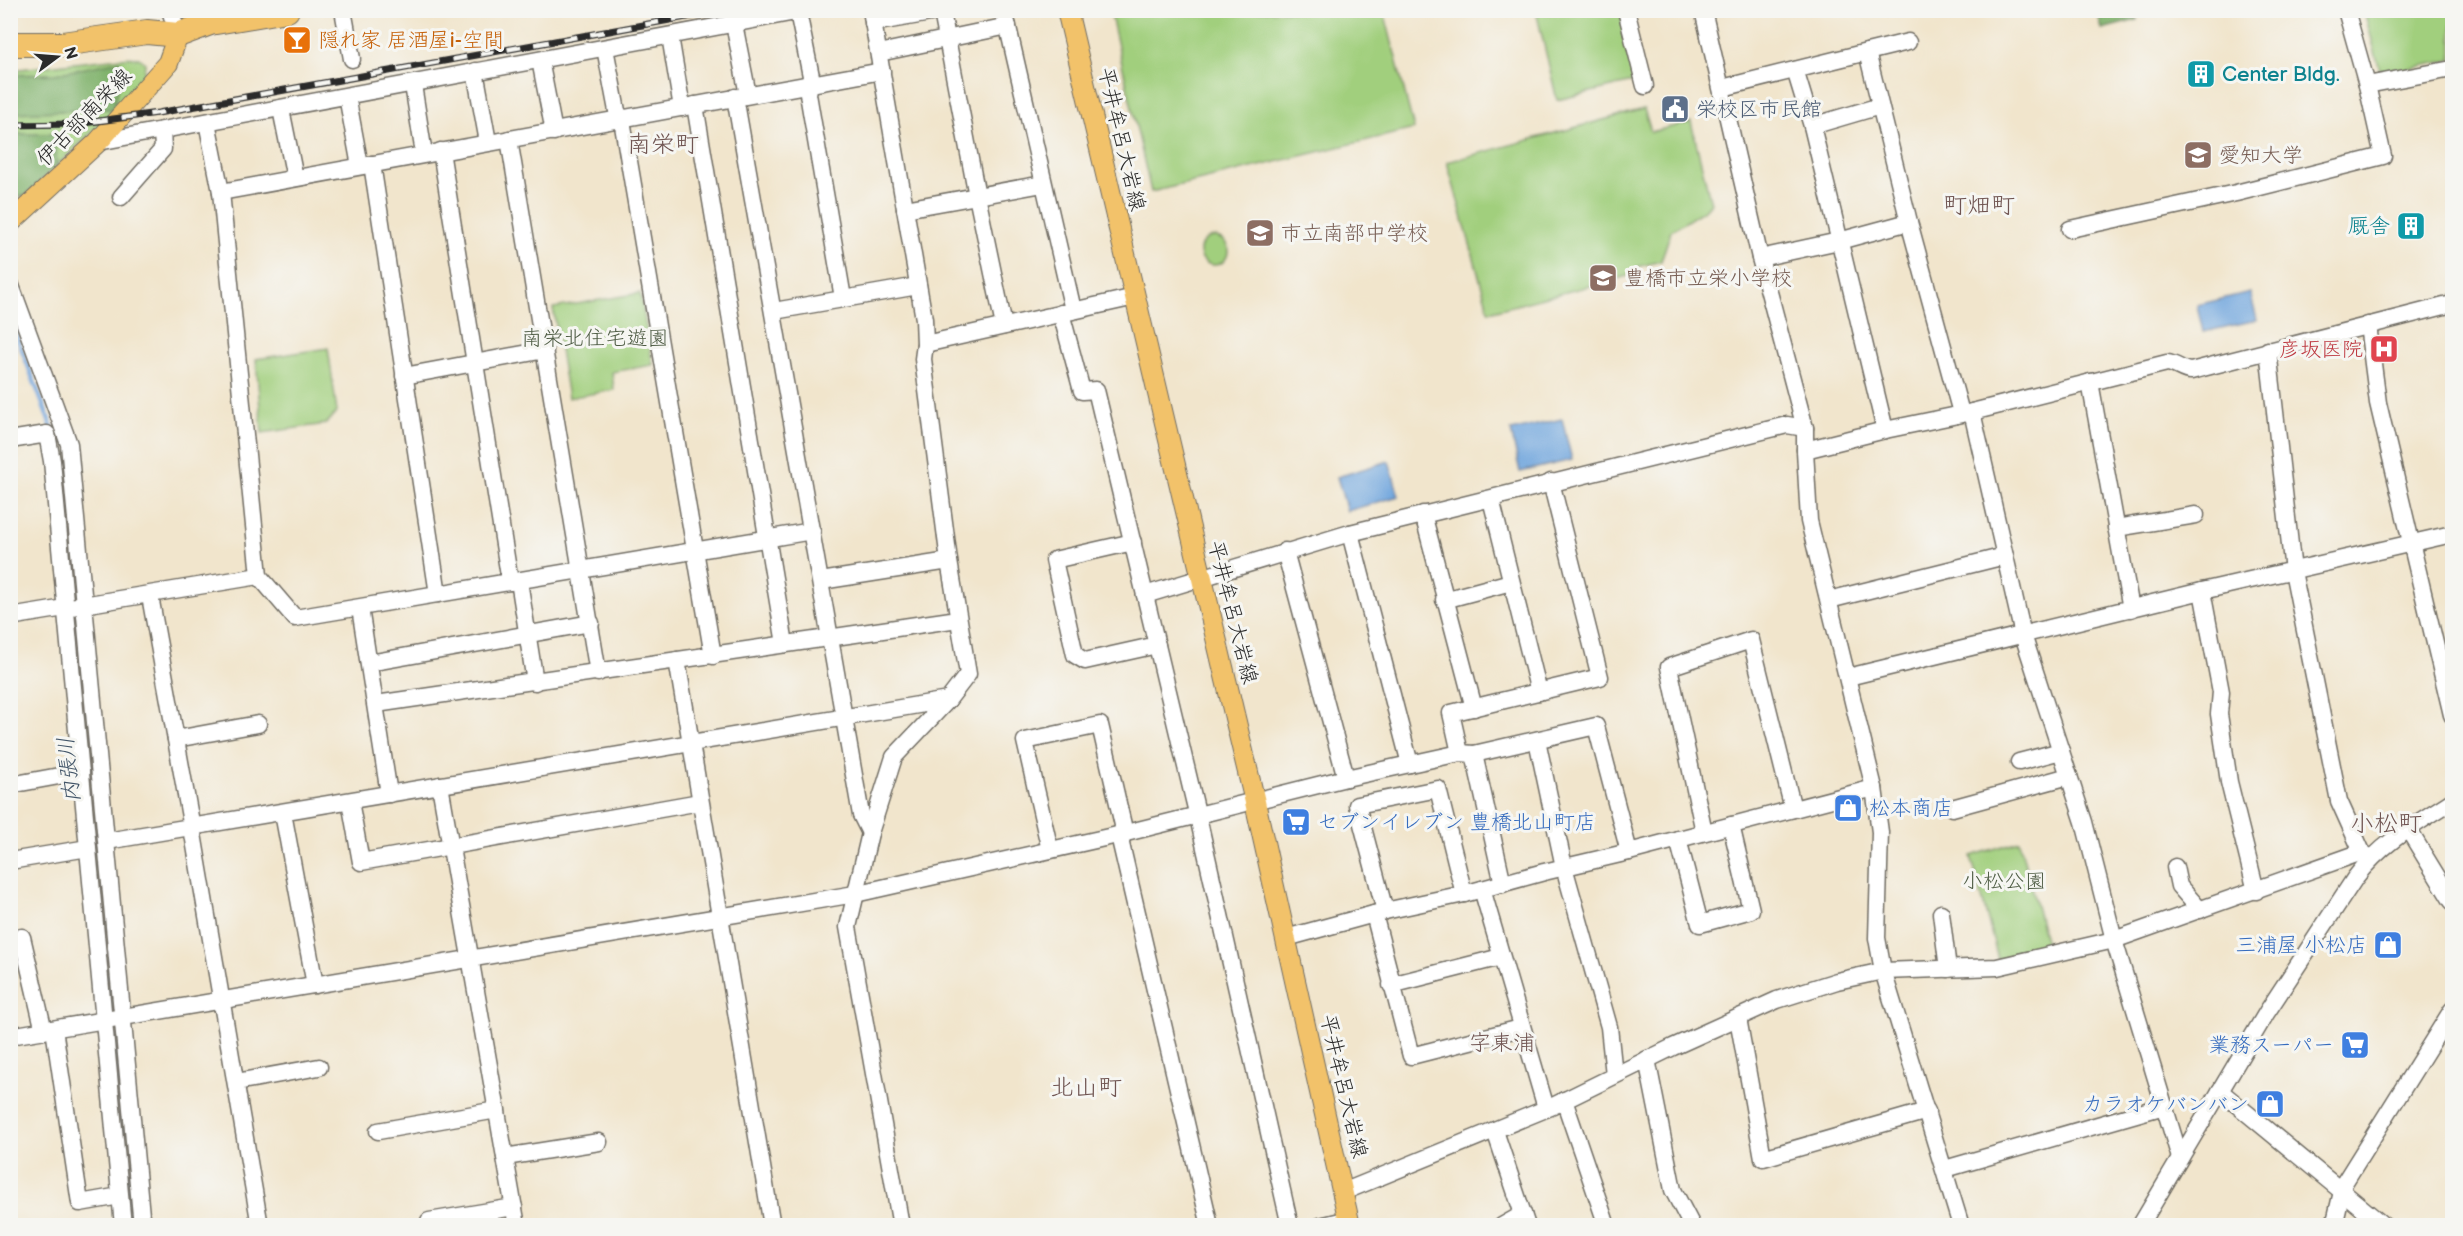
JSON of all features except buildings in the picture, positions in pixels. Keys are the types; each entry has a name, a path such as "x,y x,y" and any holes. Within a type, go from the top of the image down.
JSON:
{"highway":[{"path":"10,44 62,44 147,32 178,35 210,23 287,10"}],"main road":[{"name":"平井牟呂大岩線","path":"1067,10 1200,580 1255,802 1349,1222"},
{"name":"伊古部南栄線","path":"10,223 98,142 168,63 178,35"}],"street":[{"path":"171,10 178,35"},
{"path":"343,10 352,59"},
{"path":"1626,10 1645,86"},
{"path":"1703,10 1760,258 1805,428 1809,521 1874,788 1880,831 1877,938 1883,971 1961,1226"},
{"path":"2070,229 2236,193 2383,156 2367,85 2346,10"},
{"path":"98,142 802,11 811,76 808,94 843,298"},
{"path":"901,1226 848,927 870,833 894,757 948,700 968,674 949,561 923,359 925,344 918,286 872,17 945,11 947,39 976,196 1004,326"},
{"path":"879,53 947,39 1006,18 1043,184 1082,391 1096,390 1198,817 1290,1226"},
{"path":"734,24 741,96 774,311 861,815 870,833"},
{"path":"670,36 689,106 785,644"},
{"path":"1722,88 1908,42"},
{"path":"605,48 616,111 622,120 713,656"},
{"path":"1867,52 1909,222 1966,412 2005,556 2023,635 2084,822 2114,940 2180,1158"},
{"path":"540,60 554,132"},
{"path":"1796,69 1886,430"},
{"path":"2367,85 2452,69"},
{"path":"475,71 488,142"},
{"path":"221,192 882,71"},
{"path":"413,85 433,153 476,364 514,581 528,636 535,682"},
{"path":"347,96 366,165 400,342 438,594"},
{"path":"1812,126 1880,106"},
{"path":"281,109 295,178"},
{"path":"207,122 221,192 259,576 295,618 812,531"},
{"path":"121,197 163,149 162,131"},
{"path":"509,139 598,673"},
{"path":"905,209 1043,184"},
{"path":"1760,258 1839,241 1909,222"},
{"path":"10,283 69,444 86,606 142,1226"},
{"path":"774,311 918,286"},
{"path":"925,344 1135,297"},
{"path":"1805,450 2167,363 2175,363 2185,371 2192,371 2452,304"},
{"path":"2368,325 2378,404 2452,715"},
{"path":"404,376 545,350"},
{"path":"2268,350 2293,571 2339,801 2366,855"},
{"path":"2090,382 2131,609"},
{"path":"1145,595 1200,580 1286,551 1423,514 1787,425 1805,428"},
{"path":"10,440 47,434 52,461 123,1226"},
{"path":"1503,884 1467,753 1451,713 1600,677 1551,482"},
{"path":"1491,499 1539,692"},
{"path":"1423,514 1474,708"},
{"path":"2116,528 2196,515"},
{"path":"1350,533 1410,764"},
{"path":"1848,677 2202,591 2452,534"},
{"path":"1132,542 1054,560 1075,655 1086,662 1157,645"},
{"path":"1286,551 1346,778"},
{"path":"1829,600 2005,556"},
{"path":"821,581 949,561"},
{"path":"10,617 150,596 259,576"},
{"path":"1444,600 1511,582"},
{"path":"2202,591 2221,692 2219,714 2229,782 2256,891"},
{"path":"150,596 260,1226"},
{"path":"360,608 389,794"},
{"path":"376,704 958,619"},
{"path":"369,663 528,636 591,622"},
{"path":"1704,832 1669,667 1751,640 1793,809"},
{"path":"677,660 772,1226"},
{"path":"107,841 948,700"},
{"path":"176,739 258,723"},
{"path":"1050,850 1025,741 1100,725 1123,825 1121,844 1210,1226"},
{"path":"10,1036 855,894 1198,817 1346,778 1596,726 1629,852"},
{"path":"1537,740 1564,867 1609,1027 1614,1075"},
{"path":"2019,762 2061,751"},
{"path":"10,785 81,772"},
{"path":"1952,808 2069,776"},
{"path":"440,785 517,1226"},
{"path":"1286,938 1379,913 1482,890 1874,788"},
{"path":"1464,894 1438,789 1357,805 1391,985 1411,1056 1521,1028"},
{"path":"350,801 361,861 700,802"},
{"path":"1343,1192 1564,1101 1647,1059 1777,1000 1837,981 1883,971 1996,967 2114,940 2366,855 2452,801"},
{"path":"283,813 315,985"},
{"path":"1678,838 1700,924 1751,910 1731,825"},
{"path":"2408,829 2452,901"},
{"path":"10,861 88,848"},
{"path":"2140,1226 2220,1091 2366,855"},
{"path":"2175,867 2180,886 2200,910"},
{"path":"1482,890 1546,1108"},
{"path":"1941,913 1948,969"},
{"path":"10,939 22,938 49,1030 80,1203 120,1196"},
{"path":"1391,985 1501,957"},
{"path":"2334,1226 2344,1183 2452,1010"},
{"path":"1737,1018 1763,1158 1927,1110"},
{"path":"1647,1059 1673,1190 1692,1226"},
{"path":"236,1082 319,1067"},
{"path":"2220,1091 2384,1226"},
{"path":"1564,1101 1607,1226"},
{"path":"1945,1169 2164,1106"},
{"path":"378,1131 497,1110"},
{"path":"1495,1131 1525,1220 1502,1226"},
{"path":"505,1157 599,1142"},
{"path":"429,1221 514,1207"},
{"path":"1320,1226 1349,1222"}],"green space":[{"path":"1110,11 1384,11 1414,129 1151,192"},
{"path":"1536,11 1620,11 1637,81 1557,100"},
{"path":"2097,11 2135,11 2137,20 2102,29"},
{"path":"2364,11 2452,11 2452,60 2381,74"},
{"path":"130,57 139,58 145,63 144,77 104,121 24,197 22,195 11,206 11,70"},
{"path":"120,61 123,71 113,109 11,113 11,75 55,74"},
{"path":"1644,109 1651,132 1691,122 1711,203 1706,209 1671,231 1661,261 1637,267 1636,274 1489,312 1447,162"},
{"path":"11,134 55,134 57,165 24,197 22,195 11,206"},
{"path":"1214,237 1224,241 1228,251 1224,261 1214,265 1204,261 1200,251 1204,241"},
{"name":"南栄北住宅遊園","path":"640,293 653,365 612,372 614,390 568,398 553,308"},
{"path":"328,348 337,412 326,424 262,433 256,359"},
{"name":"小松公園","path":"2019,841 2048,951 1999,963 1971,856"}],"water":[{"path":"2250,292 2257,320 2203,332 2197,305"},
{"path":"1562,419 1572,460 1520,472 1511,431"},
{"path":"1389,461 1399,496 1347,511 1337,477"}],"waterway":[{"name":"内張川","path":"10,319 54,433"},
{"name":"内張川","path":"56,441 62,462 60,471"},
{"name":"内張川","path":"108,974 132,1226"}],"railway":[{"path":"10,125 76,124 158,113 725,10"}],"place":[{"name":"隠れ家 居酒屋i-空間","path":"297,40"},
{"name":"Center Bldg.","path":"2201,74"},
{"name":"栄校区市民館","path":"1675,109"},
{"name":"愛知大学","path":"2198,155"},
{"name":"厩舎","path":"2411,226"},
{"name":"市立南部中学校","path":"1260,233"},
{"name":"豊橋市立栄小学校","path":"1603,278"},
{"name":"彦坂医院","path":"2384,349"},
{"name":"松本商店","path":"1848,808"},
{"name":"セブンイレブン 豊橋北山町店","path":"1296,822"},
{"name":"三浦屋 小松店","path":"2388,945"},
{"name":"業務スーパー","path":"2355,1045"},
{"name":"カラオケバンバン","path":"2270,1104"}],"district":[{"name":"南栄町","path":"663,144"},
{"name":"町畑町","path":"1979,205"},
{"name":"小松町","path":"2386,823"},
{"name":"字東浦","path":"1502,1042"},
{"name":"北山町","path":"1086,1087"}]}
